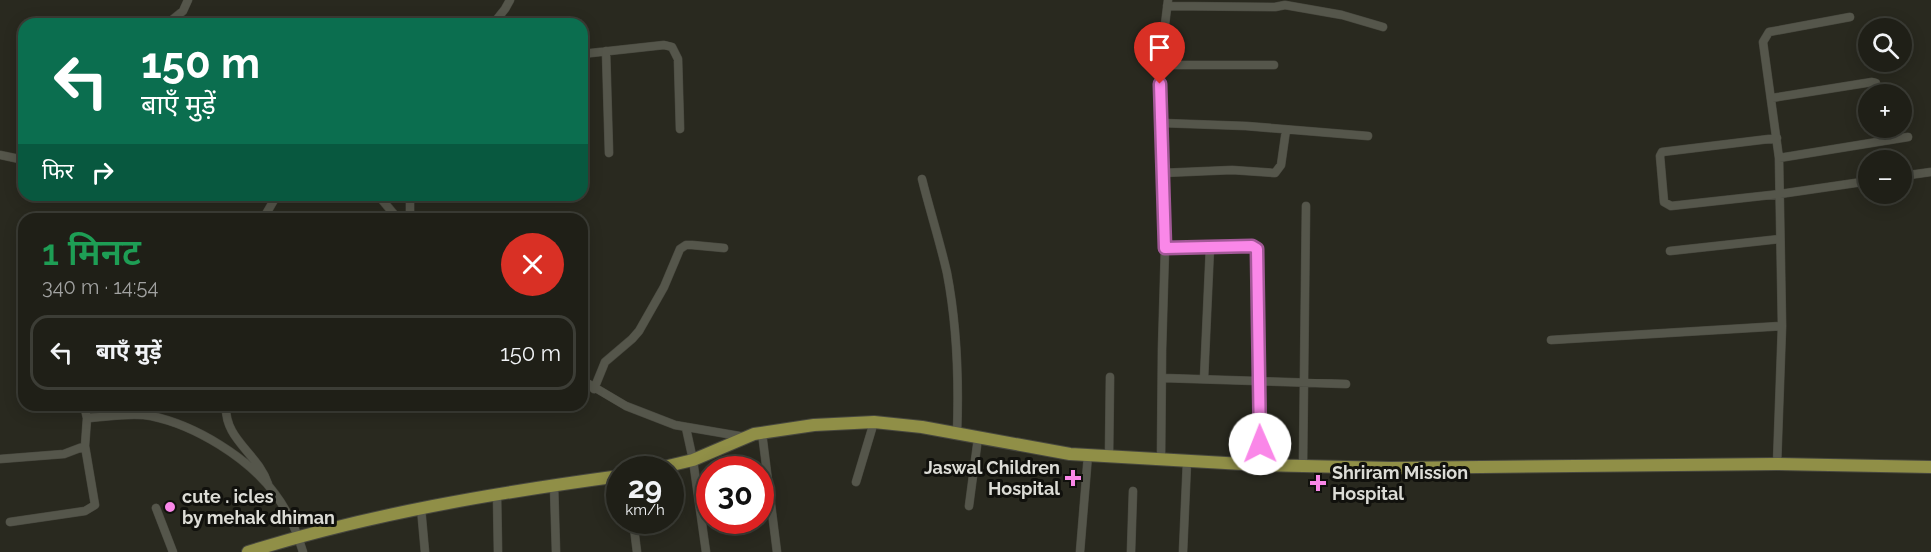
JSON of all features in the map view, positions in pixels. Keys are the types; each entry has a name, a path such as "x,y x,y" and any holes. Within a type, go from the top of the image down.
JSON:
{"main road":[{"path":"684,462 745,437 762,433 825,424 874,422 922,427 1058,452 1187,462 1391,468 1777,464 1931,467"},
{"path":"248,552 298,536 421,508 606,478"}],"street":[{"path":"174,18 183,11 188,0"},
{"path":"498,18 510,0"},
{"path":"1161,460 1165,248 1160,65 1168,3 1285,3 1342,15 1383,27"},
{"path":"502,14 502,18"},
{"path":"1777,464 1782,326 1779,158 1763,42 1769,32 1850,17"},
{"path":"588,53 664,45 672,47 678,59 680,129"},
{"path":"606,51 609,153"},
{"path":"1160,65 1274,65"},
{"path":"1860,84 1872,82 1876,84"},
{"path":"1772,98 1858,84"},
{"path":"1162,123 1286,129 1368,136"},
{"path":"1162,173 1232,170 1273,174 1281,165 1286,129"},
{"path":"1777,138 1664,151 1660,156 1662,198 1668,206 1858,183"},
{"path":"1779,158 1900,138"},
{"path":"0,154 18,158"},
{"path":"1912,175 1931,172"},
{"path":"922,179 947,274 952,310 958,375 957,434"},
{"path":"383,201 393,213"},
{"path":"1303,466 1306,206"},
{"path":"1670,251 1780,239"},
{"path":"594,389 605,362 639,330 664,287 680,249 686,245 724,248"},
{"path":"1165,248 1252,246 1257,249 1260,465"},
{"path":"1204,379 1210,247"},
{"path":"1551,340 1782,326"},
{"path":"1109,457 1110,377"},
{"path":"1163,378 1346,384"},
{"path":"588,384 626,406 686,428 745,437"},
{"path":"10,522 85,511 95,505 96,498 85,446 85,411"},
{"path":"126,411 126,416"},
{"path":"227,411 228,427 260,466 268,485 285,509 303,552"},
{"path":"87,418 141,415 162,419 212,440 231,452 268,485"},
{"path":"856,482 874,422"},
{"path":"686,428 693,460 706,552"},
{"path":"762,433 777,552"},
{"path":"969,506 978,438"},
{"path":"0,459 64,454 85,446"},
{"path":"1080,552 1088,455"},
{"path":"1183,552 1187,462"},
{"path":"554,485 556,552"},
{"path":"1131,552 1133,491"},
{"path":"497,494 498,552"},
{"path":"156,508 173,552"},
{"path":"421,508 425,552"},
{"path":"635,534 637,552"}],"place":[{"name":"Jaswal Children Hospital","path":"1073,478"},
{"name":"Shriram Mission Hospital","path":"1318,483"},
{"name":"cute . icles by mehak dhiman","path":"170,507"}],"route":[{"path":"1160,84 1165,248 1252,246 1257,249 1260,444"}]}
